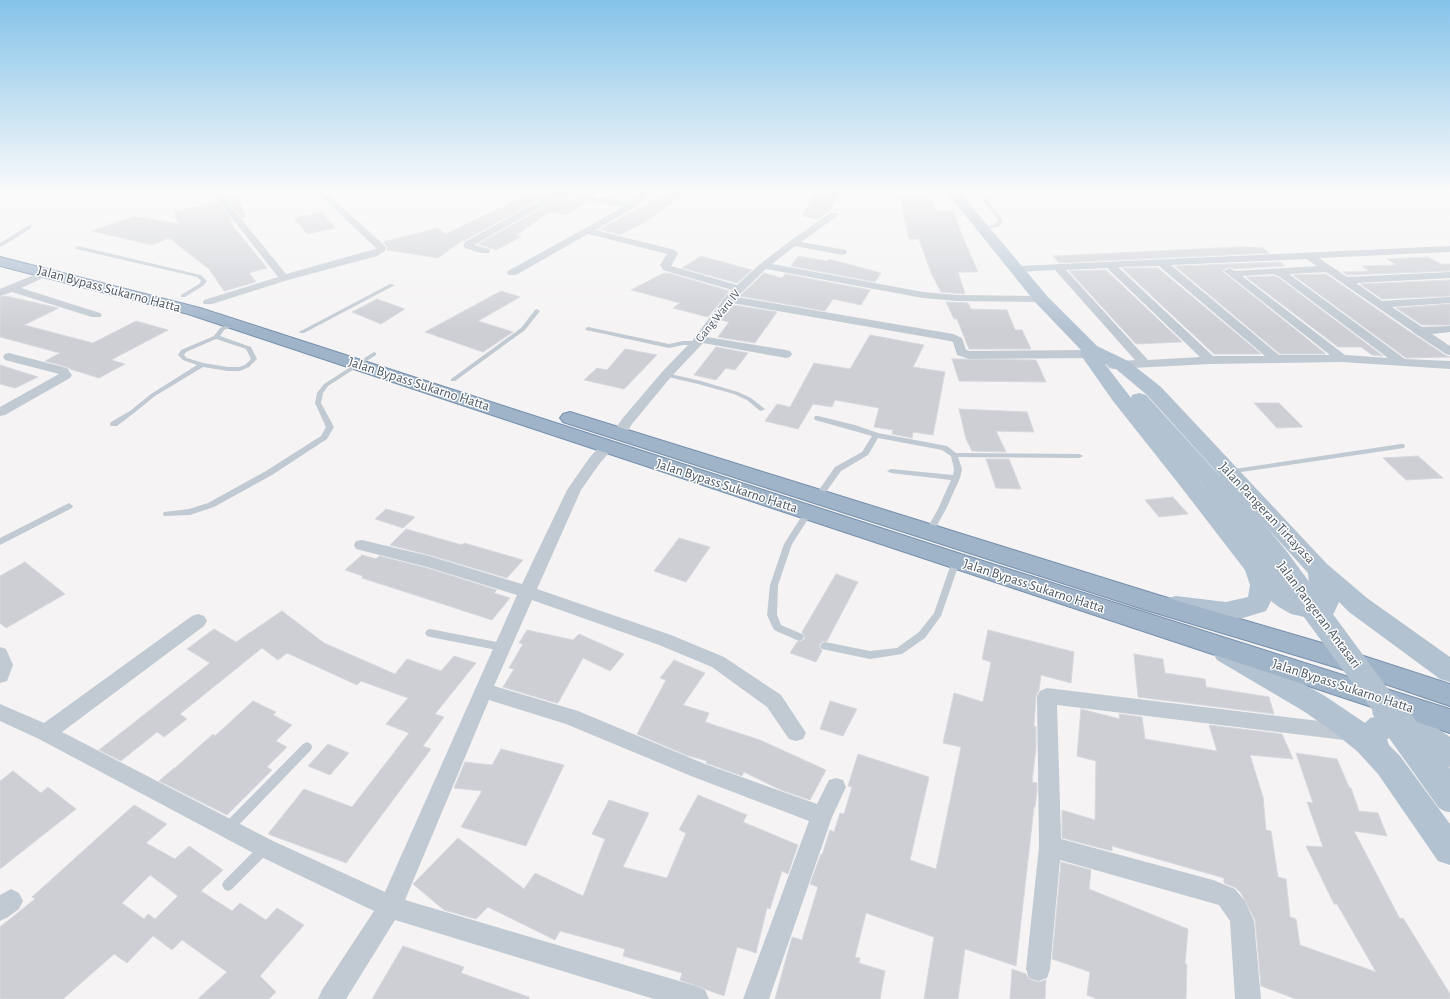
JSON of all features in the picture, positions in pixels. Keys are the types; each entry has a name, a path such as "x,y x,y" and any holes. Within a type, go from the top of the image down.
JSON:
{"highway":[{"name":"Jalan Bypass Sukarno Hatta","path":"1,257 46,272 194,311 234,324 332,348 367,359 813,505 956,561 1450,720"},
{"name":"Jalan Bypass Sukarno Hatta","path":"1,257 208,302 302,332 332,348"},
{"name":"Jalan Bypass Sukarno Hatta","path":"367,359 453,380 613,440"},
{"name":"Jalan Bypass Sukarno Hatta","path":"813,505 929,532 1154,603 1339,658 1450,695"}],"main road":[{"name":"Jalan Pangeran Tirtayasa","path":"991,237 1041,299 1091,351 1120,397 1186,478 1256,568 1263,592 1261,597 1252,607 1226,611 1154,603"},
{"name":"Jalan Pangeran Tirtayasa","path":"1091,351 1103,356 1154,391 1219,475"},
{"name":"Jalan Pangeran Tirtayasa","path":"1091,351 1094,357 1128,393 1142,402 1319,570 1358,605 1450,671"},
{"name":"Jalan Pangeran Tirtayasa","path":"1117,365 1141,393 1142,402"},
{"name":"Jalan Pangeran Antasari","path":"1219,475 1276,558 1330,629 1450,796"},
{"path":"1256,568 1282,597 1300,607 1314,610 1325,606 1328,599 1321,583 1319,570"},
{"path":"1208,643 1315,704 1367,742 1395,773 1450,850"},
{"path":"1367,742 1380,727 1392,726 1415,730 1434,741 1450,754"}],"street":[{"path":"251,237 284,278"},
{"path":"208,302 284,278 380,251 381,247 370,237"},
{"path":"481,237 468,244 468,246 485,251"},
{"path":"512,273 577,237"},
{"path":"609,237 670,252 673,254 665,265 667,268 740,289"},
{"name":"Gang Waru IV","path":"331,999 390,907 502,647 574,490 595,460 666,375 698,341 729,299 764,266 802,237"},
{"path":"793,243 842,252"},
{"path":"1018,269 1450,249"},
{"path":"1309,256 1418,331 1450,351"},
{"path":"1216,261 1342,358"},
{"path":"1162,263 1276,359"},
{"path":"1110,265 1210,360"},
{"path":"764,266 923,295 957,298 1041,299"},
{"path":"1058,267 1144,363"},
{"path":"1233,274 1328,269"},
{"path":"1275,271 1284,275 1403,363"},
{"path":"0,293 46,272"},
{"path":"1344,280 1450,276"},
{"path":"10,288 96,315"},
{"path":"729,299 953,338 958,340 961,352 969,356 1091,351"},
{"path":"1379,304 1450,300"},
{"path":"1418,331 1450,329"},
{"path":"698,341 786,354"},
{"path":"0,412 66,375 63,371 3,358"},
{"path":"1117,365 1210,360 1342,358 1450,365"},
{"path":"362,545 429,562 527,592 665,640 718,662 774,701 796,733"},
{"path":"46,733 198,620"},
{"path":"0,654 4,665 0,676"},
{"path":"484,691 571,717 698,770 822,816"},
{"path":"1038,969 1050,847 1047,696 1367,742"},
{"path":"0,712 46,733 227,829 390,907 696,999"},
{"path":"756,999 822,816 836,787"},
{"path":"1050,847 1213,891 1227,898 1237,909 1242,921 1248,999"}],"lane":[{"path":"1,257 20,237"},
{"path":"78,248 199,276 204,281 201,285 183,296"},
{"path":"302,332 392,285"},
{"path":"453,380 470,366 523,329 537,311"},
{"path":"216,337 249,348 254,359 247,366 240,369 228,369 202,365 185,360 181,355 183,351 216,337 222,329 234,324"},
{"path":"588,329 669,346 698,341"},
{"path":"167,514 190,512 211,505 269,473 324,437 330,427 318,403 320,393 326,385 367,359"},
{"path":"114,424 153,395 202,365"},
{"path":"666,375 699,382 736,393 749,399 761,409"},
{"path":"818,418 876,435 944,448 954,455 1079,456"},
{"path":"799,637 777,627 772,615 774,585 788,544 838,470 865,453 876,435"},
{"path":"1219,475 1401,446"},
{"path":"929,532 942,509 956,478 958,469 954,455"},
{"path":"891,471 956,478"},
{"path":"0,542 69,506"},
{"path":"825,646 870,655 899,651 922,635 938,614 956,561"},
{"path":"430,633 502,647"},
{"path":"227,829 307,748"},
{"path":"228,886 265,848"}],"building":[{"path":"116,237 242,237 267,268 249,273 256,282 224,291 209,269 169,238 152,245"},
{"path":"404,237 472,237 464,241 463,240 438,258 387,250 387,246 383,242"},
{"path":"491,237 521,237 496,250 478,244"},
{"path":"908,237 963,237 978,272 958,272 965,294 941,292 931,273 919,239 909,239"},
{"path":"1240,247 1263,248 1269,253 1059,263 1053,256"},
{"path":"701,256 752,270 737,283 682,268"},
{"path":"798,256 827,261 829,259 881,273 875,282 791,266"},
{"path":"1428,257 1441,264 1450,264 1450,271 1347,275 1343,272 1369,271 1362,266 1397,265 1387,259"},
{"path":"1280,262 1285,266 1235,269 1228,267 1222,271 1326,354 1280,354 1175,266"},
{"path":"1122,268 1158,268 1261,354 1214,354"},
{"path":"1106,270 1182,342 1136,344 1069,271"},
{"path":"664,273 729,291 708,317 673,308 680,303 631,290"},
{"path":"764,273 782,278 785,274 870,290 861,305 833,299 825,311 740,296"},
{"path":"1326,274 1413,334 1450,357 1406,358 1293,275"},
{"path":"1273,276 1279,278 1383,356 1372,355 1361,347 1338,347 1246,277"},
{"path":"1450,280 1450,296 1382,299 1360,284"},
{"path":"501,291 520,297 478,321 513,332 483,352 425,332"},
{"path":"6,296 59,308 24,325 93,343 136,321 168,330 111,360 125,364 99,378 45,361 60,353 0,337 0,297"},
{"path":"377,299 405,309 381,324 352,312"},
{"path":"946,302 968,303 971,309 1007,310 1015,330 1022,330 1031,349 969,349 957,319 954,319"},
{"path":"1450,304 1450,325 1422,325 1396,308"},
{"path":"733,305 777,312 755,343 718,337 729,322 721,320"},
{"path":"870,335 924,345 913,367 945,372 933,435 913,432 912,438 892,434 893,430 874,427 879,408 835,400 832,407 813,404 798,429 765,421 777,404 790,407 814,363 850,369"},
{"path":"716,347 748,353 735,370 726,368 716,380 694,375"},
{"path":"625,349 657,355 624,389 584,380 597,368 607,370"},
{"path":"952,359 1036,360 1046,382 959,381"},
{"path":"0,365 38,377 15,388 0,384"},
{"path":"1254,403 1279,403 1303,427 1277,428"},
{"path":"959,409 1027,412 1034,432 996,431 1006,452 972,451 966,439"},
{"path":"1418,456 1443,478 1406,480 1383,458"},
{"path":"986,459 1009,459 1021,489 996,488"},
{"path":"1173,497 1188,514 1159,517 1145,500"},
{"path":"386,509 415,517 403,528 375,519"},
{"path":"406,529 462,545 464,543 523,560 507,578 390,545"},
{"path":"679,538 710,547 686,582 654,571"},
{"path":"362,555 376,559 379,556 427,568 497,590 494,593 510,598 492,620 362,578 363,576 345,570"},
{"path":"25,562 65,594 6,628 0,623 0,576"},
{"path":"836,574 858,582 827,641 822,642 819,645 822,651 816,662 790,653 797,642 802,641 805,638 802,632"},
{"path":"282,611 324,643 395,674 407,659 441,671 454,656 476,663 435,714 444,717 423,746 431,749 346,863 268,834 304,789 352,807 409,733 386,724 408,698 361,681 357,685 287,653 278,660 262,648 180,714 187,719 164,737 157,732 121,761 99,750 210,663 187,649 214,629 236,642"},
{"path":"527,630 573,640 579,634 624,654 610,671 583,658 558,703 556,703 503,687 514,669 509,668 523,644 519,643"},
{"path":"988,630 1074,652 1071,683 1041,675 1039,690 1036,696 1034,726 1036,727 1036,748 1032,782 1037,783 1037,791 1016,966 965,949 958,999 924,999 934,937 866,913 855,957 860,958 859,963 885,971 880,999 775,999 792,937 802,940 818,887 810,884 830,830 834,832 840,813 844,814 852,787 848,786 858,754 929,777 910,860 936,869 961,747 943,743 954,693 983,702 991,662 982,659"},
{"path":"1134,654 1163,659 1165,673 1205,679 1206,687 1269,697 1274,714 1138,697"},
{"path":"674,660 705,673 683,705 709,713 705,722 760,740 826,770 810,800 781,790 744,772 742,776 706,763 707,761 686,755 637,734 666,680 660,678"},
{"path":"253,701 276,712 273,715 292,725 276,741 287,747 267,767 272,770 227,815 159,781 213,734 215,736"},
{"path":"830,701 857,709 843,736 820,729"},
{"path":"1081,709 1120,719 1119,714 1142,717 1145,739 1217,751 1209,725 1282,734 1293,759 1250,755 1263,797 1266,830 1271,831 1278,877 1286,879 1290,917 1296,919 1300,945 1376,972 1337,904 1334,904 1306,846 1323,847 1307,802 1313,803 1296,753 1337,759 1349,787 1351,788 1359,811 1378,813 1387,836 1354,831 1400,919 1403,918 1450,994 1450,999 1296,999 1261,986 1255,920 1241,893 1236,888 1224,883 1224,878 1112,846 1112,851 1062,838 1062,810 1095,820 1096,761 1077,756"},
{"path":"328,744 349,753 330,775 308,766"},
{"path":"501,749 564,765 526,846 461,827 482,791 454,788 465,762 492,765"},
{"path":"13,771 41,793 48,787 76,809 0,869 0,781"},
{"path":"698,795 747,815 743,822 798,845 788,874 782,871 770,909 767,908 756,953 737,947 724,996 680,980 682,973 623,956 625,949 560,931 555,940 488,907 476,919 444,910 413,884 458,838 524,889 535,873 583,896 605,839 592,834 609,800 649,813 623,867 667,878 686,833 679,830"},
{"path":"134,805 167,824 146,843 175,859 189,846 223,870 201,891 232,911 240,903 266,920 277,908 304,925 260,976 276,992 269,999 198,999 227,972 182,940 172,950 153,936 127,963 114,954 63,999 0,999 0,927 35,899 32,897","holes":["150,875 178,896 155,919 148,914 144,919 122,903"]},
{"path":"1061,862 1091,870 1089,889 1188,929 1185,964 1187,964 1186,999 1097,999 1087,995 1090,972 1052,959"},
{"path":"403,946 464,967 461,973 529,997 529,999 372,999"},
{"path":"1012,969 1026,974 1029,979 1038,982 1046,980 1045,999 1010,999"}]}
